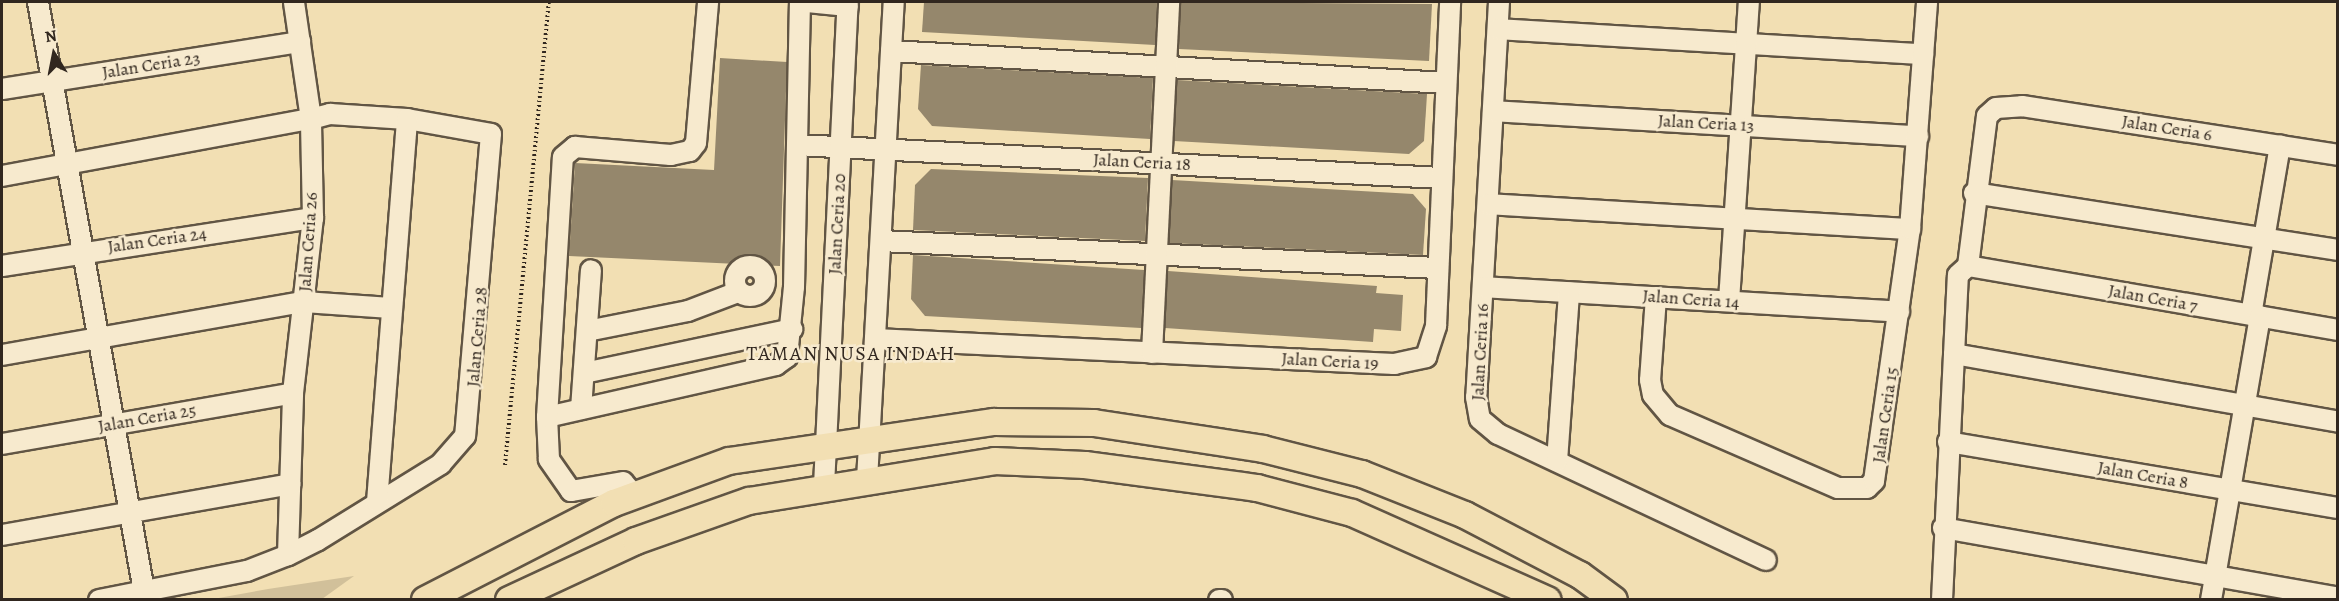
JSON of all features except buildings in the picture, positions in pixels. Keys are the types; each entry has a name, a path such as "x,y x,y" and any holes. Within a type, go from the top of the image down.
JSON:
{"main road":[{"path":"425,600 519,548 635,496 729,461 994,422 1094,423 1263,449 1362,474 1465,515 1580,575 1614,600"},
{"path":"508,600 636,541 749,501 824,486 995,461 1085,465 1257,488 1352,513 1547,600"}],"street":[{"path":"38,2 144,591"},
{"name":"Jalan Ceria 26","path":"291,484 293,393 313,218 311,118 294,2"},
{"path":"635,496 623,482 571,491 561,484 549,459 547,417 563,158 575,147 671,155 690,152 696,143 708,2"},
{"path":"547,417 776,365 787,357 792,329 794,287 800,2"},
{"path":"807,2 848,4"},
{"path":"867,480 894,2"},
{"path":"1152,353 1169,2"},
{"name":"Jalan Ceria 19","path":"875,339 1152,353 1412,362 1426,357 1433,343 1450,2"},
{"name":"Jalan Ceria 16","path":"1499,2 1476,397 1480,419 1498,434 1766,560"},
{"path":"1729,302 1749,2"},
{"name":"Jalan Ceria 15","path":"1656,297 1650,380 1660,407 1684,423 1853,490 1867,488 1878,464 1910,229 1927,2"},
{"name":"Jalan Ceria 20","path":"824,486 848,4"},
{"path":"1498,29 1923,54"},
{"name":"Jalan Ceria 23","path":"2,89 300,42"},
{"path":"891,51 1446,83"},
{"name":"Jalan Ceria 6","path":"1974,193 1982,128 1996,108 2022,106 2337,155"},
{"name":"Jalan Ceria 13","path":"1493,111 1918,136"},
{"name":"Jalan Ceria 28","path":"2,176 330,114 407,119 481,129 494,144 465,436 441,464 288,555 247,571 99,600"},
{"path":"377,502 407,119"},
{"name":"Jalan Ceria 18","path":"797,145 1442,178"},
{"path":"2211,600 2245,407 2264,239 2280,145"},
{"path":"1942,600 1942,528 1958,275 1968,266 1974,193 2337,250"},
{"path":"1488,204 1910,229"},
{"name":"Jalan Ceria 24","path":"2,266 83,251 313,218"},
{"path":"881,241 1438,268"},
{"path":"738,292 735,277 746,266 764,274 763,289"},
{"name":"Jalan Ceria 7","path":"1968,266 2337,330"},
{"path":"581,409 591,270"},
{"path":"586,331 688,310 738,292 751,297 763,289 794,287"},
{"name":"Jalan Ceria 14","path":"1483,287 1899,312"},
{"path":"1557,461 1569,292"},
{"path":"2,355 304,302 391,308"},
{"path":"584,373 792,329"},
{"path":"1954,354 2337,422"},
{"name":"Jalan Ceria 25","path":"2,444 293,393"},
{"name":"Jalan Ceria 8","path":"1948,442 2337,508"},
{"path":"2,535 291,484 288,555"},
{"path":"1942,528 2337,598"}],"path":[{"path":"505,465 549,2"}],"shaded area":[{"path":"354,576 322,599 213,599 268,589"}],"district":[{"name":"TAMAN NUSA INDAH","path":"851,353"}]}
